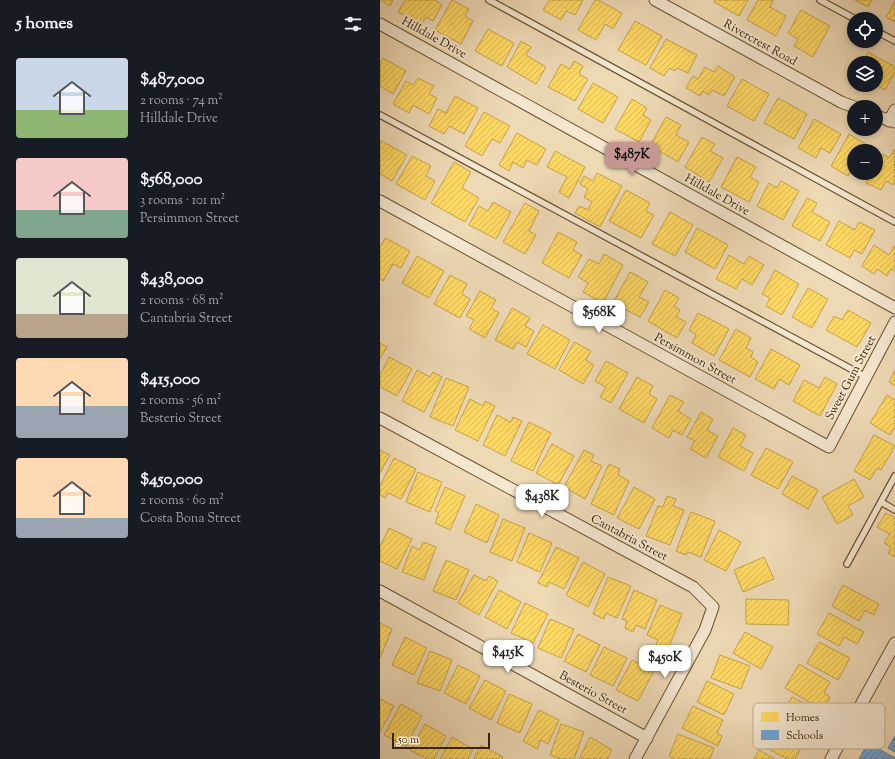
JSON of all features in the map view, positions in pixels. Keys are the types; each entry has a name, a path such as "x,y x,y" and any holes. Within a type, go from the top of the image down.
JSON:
{"street":[{"name":"Rivercrest Road","path":"655,0 847,104"},
{"name":"Hilldale Drive","path":"380,24 895,308"},
{"path":"892,122 895,110"},
{"name":"Persimmon Street","path":"380,201 829,447"},
{"name":"Sweet Gum Street","path":"829,447 895,322"},
{"name":"Cantabria Street","path":"380,418 693,587 713,607 705,630 647,738"},
{"name":"Besterio Street","path":"380,591 647,738"},
{"path":"862,703 895,643"},
{"path":"635,759 647,738"},
{"path":"831,759 837,749"}],"lane":[{"path":"489,0 895,222"},
{"path":"820,0 847,15"},
{"path":"883,35 895,41"},
{"path":"380,115 866,377"},
{"path":"847,564 895,476"},
{"path":"881,502 895,510"}],"building: Homes":[{"path":"380,0 393,0 390,6"},
{"path":"405,0 435,0 442,5 433,21 426,17 421,25 398,12"},
{"path":"452,0 469,9 465,16 473,21 461,44 435,30"},
{"path":"549,0 583,0 575,15 566,11 561,20 543,10"},
{"path":"595,0 598,0 622,13 613,29 605,24 596,40 578,30"},
{"path":"715,0 748,0 739,16 714,2"},
{"path":"758,0 773,0 770,7 786,16 776,36 747,20"},
{"path":"855,0 872,0 868,7"},
{"path":"895,1 895,22 886,17"},
{"path":"801,10 830,26 813,57 794,46 798,39 788,33"},
{"path":"635,21 662,36 646,65 618,50"},
{"path":"488,29 514,43 502,66 475,51"},
{"path":"666,39 697,55 688,73 677,68 675,71 669,68 664,76 650,68"},
{"path":"521,41 531,47 526,55 546,67 536,84 507,67"},
{"path":"868,52 875,56 866,56"},
{"path":"383,58 406,71 393,94 380,86 380,63"},
{"path":"883,60 895,67 895,72 885,90 883,89"},
{"path":"574,61 583,66 579,74 588,79 575,101 548,87 561,64 570,69"},
{"path":"718,66 735,77 724,96 712,90 709,95 703,91 700,96 686,88 693,76 698,79 705,67 714,72"},
{"path":"418,78 434,86 429,94 437,98 429,114 413,105 409,113 393,104 406,81 413,85"},
{"path":"742,79 769,94 754,121 727,106"},
{"path":"593,83 618,97 603,123 578,109"},
{"path":"455,96 478,108 464,134 449,126 444,134 429,126 438,109 446,113"},
{"path":"778,98 807,114 794,139 764,123"},
{"path":"632,99 647,108 643,115 651,120 639,142 615,129"},
{"path":"484,112 510,126 500,143 492,139 482,156 465,146"},
{"path":"666,117 681,125 676,135 689,142 678,162 650,146"},
{"path":"814,119 841,134 830,153 821,148 816,158 798,148"},
{"path":"517,133 546,149 537,165 527,160 523,168 513,162 509,171 499,165"},
{"path":"848,136 852,136 866,144 847,144 847,175 831,166"},
{"path":"702,137 715,144 710,151 723,158 709,182 685,167"},
{"path":"380,140 407,155 392,181 380,174"},
{"path":"894,149 895,182 893,185 886,181 881,190 866,183 868,180 883,180 883,155 889,158"},
{"path":"555,151 585,167 569,198 559,192 567,177 547,167"},
{"path":"412,156 431,166 426,176 435,181 425,200 396,184"},
{"path":"737,157 756,167 750,177 759,182 749,202 721,187"},
{"path":"454,162 471,172 462,188 479,198 465,222 431,203"},
{"path":"597,173 622,186 600,227 575,213 579,206 588,210 592,202 584,197 588,189 580,184 584,176 593,181"},
{"path":"781,181 799,191 783,220 757,206 769,183 777,188"},
{"path":"626,190 650,203 646,211 654,215 641,238 609,221"},
{"path":"807,198 817,203 812,212 830,222 820,241 792,226"},
{"path":"493,202 511,212 496,239 469,225 479,206 488,211"},
{"path":"525,203 539,211 529,231 536,235 525,254 503,242"},
{"path":"670,212 693,225 675,256 652,244"},
{"path":"839,221 855,230 859,222 875,230 862,254 854,250 850,258 826,245"},
{"path":"697,228 728,245 715,269 685,252"},
{"path":"558,232 577,242 573,250 582,255 569,278 542,263"},
{"path":"385,238 410,251 401,268 393,264 383,281 380,279 380,247"},
{"path":"874,245 889,255 895,245 895,271 891,269 887,276 877,269 874,274 862,266"},
{"path":"604,254 623,265 603,303 583,292 588,283 578,277 589,259 599,264"},
{"path":"729,255 744,264 749,256 764,265 752,285 742,279 736,289 716,279"},
{"path":"417,256 444,271 429,298 402,283"},
{"path":"775,270 799,284 782,315 766,306 770,298 762,294"},
{"path":"630,272 648,282 639,297 649,302 640,317 613,303"},
{"path":"450,275 467,284 462,294 470,299 460,318 434,304"},
{"path":"808,288 828,299 812,328 792,317"},
{"path":"665,290 679,298 674,306 680,310 676,317 686,322 677,338 648,321"},
{"path":"480,291 496,300 491,308 499,313 485,338 469,329 474,320 466,316"},
{"path":"512,308 530,318 525,326 534,331 526,347 517,342 513,349 495,340"},
{"path":"848,310 871,323 857,347 826,330 834,316 842,320"},
{"path":"698,313 729,329 714,356 692,343 696,335 689,330"},
{"path":"543,325 570,340 555,369 527,354"},
{"path":"736,329 751,338 746,348 753,352 751,357 758,362 750,377 719,360"},
{"path":"574,342 591,351 586,360 594,365 583,384 559,370"},
{"path":"380,343 387,347 380,359"},
{"path":"771,349 800,365 789,385 779,379 774,389 755,379"},
{"path":"389,357 412,369 397,396 380,387 380,375"},
{"path":"606,361 628,373 611,403 600,397 606,387 595,381"},
{"path":"417,370 430,377 433,372 442,377 424,412 402,401"},
{"path":"895,370 895,386 889,382"},
{"path":"637,377 653,386 649,394 657,399 644,423 619,409"},
{"path":"825,377 837,384 820,416 793,401 804,380 819,388"},
{"path":"446,378 469,387 453,426 430,417"},
{"path":"670,395 684,402 678,411 691,419 682,435 673,430 669,438 652,428"},
{"path":"887,395 895,400 895,427 890,435 870,423"},
{"path":"470,399 483,406 485,401 495,406 478,441 455,430"},
{"path":"701,412 713,419 707,430 718,436 706,458 690,449 695,441 687,437"},
{"path":"497,415 511,422 513,417 522,421 505,456 483,445"},
{"path":"529,422 551,433 533,471 511,461"},
{"path":"733,428 746,435 740,446 753,453 744,471 718,457"},
{"path":"874,435 895,446 881,470 877,468 870,480 854,471"},
{"path":"552,444 574,456 558,485 536,473"},
{"path":"766,448 793,462 778,489 751,475"},
{"path":"380,450 390,455 380,473"},
{"path":"584,450 594,455 591,461 602,466 585,499 564,487"},
{"path":"394,458 416,469 401,499 388,493 385,498 380,495 380,486"},
{"path":"609,464 620,469 618,475 629,481 614,515 591,504"},
{"path":"418,472 442,482 430,512 406,502"},
{"path":"792,476 818,490 808,509 782,494"},
{"path":"854,479 864,497 848,506 853,515 837,524 822,497"},
{"path":"445,487 465,496 450,530 435,523 439,513 435,511"},
{"path":"634,487 655,499 639,529 617,518"},
{"path":"667,496 676,499 673,506 684,510 670,545 646,536 658,506 663,507"},
{"path":"476,504 499,515 487,543 464,532"},
{"path":"691,512 715,521 701,557 688,552 686,555 676,551"},
{"path":"886,513 895,518 895,557 888,553 891,547 884,543 890,534 877,527"},
{"path":"503,519 525,528 512,561 490,552"},
{"path":"389,528 412,539 397,569 380,561 380,547"},
{"path":"719,530 741,542 726,571 704,560"},
{"path":"529,533 552,543 540,572 517,562"},
{"path":"423,542 436,547 424,580 402,572 412,546 420,550"},
{"path":"556,547 579,558 564,589 549,582 547,587 538,583"},
{"path":"764,557 774,579 743,592 734,570"},
{"path":"446,560 469,570 456,600 433,591"},
{"path":"583,562 605,574 588,607 566,595"},
{"path":"474,575 486,581 489,576 498,581 479,615 458,603"},
{"path":"608,577 631,586 617,618 606,613 604,619 593,614"},
{"path":"843,585 879,604 874,615 865,610 859,621 832,606"},
{"path":"499,590 521,602 507,629 485,617"},
{"path":"634,590 657,600 645,629 636,625 633,632 625,628 627,621 622,619"},
{"path":"746,599 789,600 788,625 746,624"},
{"path":"525,603 548,614 533,643 511,633"},
{"path":"660,605 682,614 667,652 655,647 658,640 647,635"},
{"path":"829,613 864,632 857,644 844,637 839,646 817,634"},
{"path":"550,619 574,629 561,658 538,648"},
{"path":"380,623 392,629 380,658"},
{"path":"745,632 773,647 761,669 733,653"},
{"path":"578,634 600,645 586,672 564,661"},
{"path":"405,637 427,648 414,675 392,665"},
{"path":"819,642 850,658 838,680 807,663"},
{"path":"604,647 627,658 613,686 590,675"},
{"path":"430,651 452,660 440,691 417,683"},
{"path":"720,655 750,666 741,689 711,678"},
{"path":"632,660 654,671 638,701 616,690"},
{"path":"799,664 830,682 824,693 830,697 827,703 811,703 785,688"},
{"path":"458,665 480,676 466,704 444,693"},
{"path":"485,680 506,691 491,720 469,708"},
{"path":"707,681 734,694 724,715 697,702"},
{"path":"509,694 532,704 520,733 497,723"},
{"path":"792,697 803,703 789,703"},
{"path":"380,699 394,706 380,732"},
{"path":"401,704 422,716 406,746 384,735"},
{"path":"693,706 723,720 717,733 722,736 718,746 682,728"},
{"path":"539,710 559,720 548,744 541,740 537,749 523,741"},
{"path":"425,724 446,736 434,759 427,759 410,750"},
{"path":"561,724 584,732 574,759 561,759 550,755"},
{"path":"678,734 714,748 710,759 675,759 669,756"},
{"path":"452,737 473,749 468,759 440,759"},
{"path":"590,737 612,750 607,759 579,759"},
{"path":"481,745 503,757 501,759 474,759"},
{"path":"800,749 795,759 787,759 770,750"},
{"path":"759,750 775,759 754,759"}],"building: Schools":[{"path":"895,736 895,752 888,748"},
{"path":"865,749 879,749 895,758 895,759 859,759"}]}
